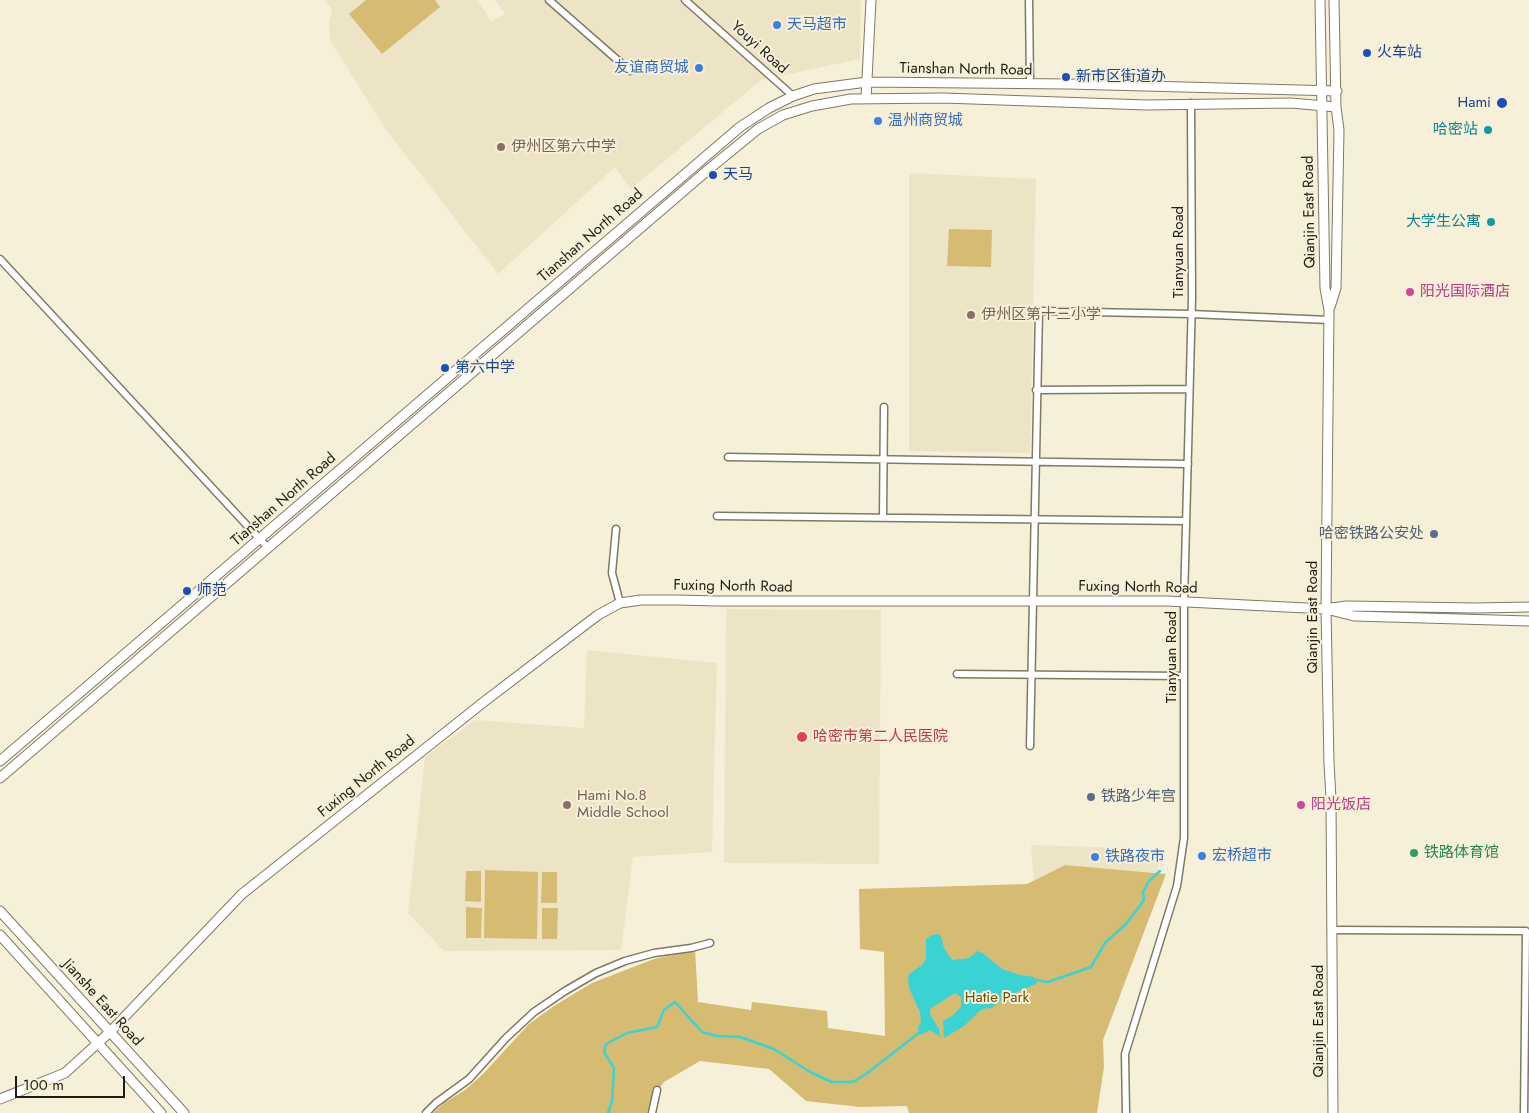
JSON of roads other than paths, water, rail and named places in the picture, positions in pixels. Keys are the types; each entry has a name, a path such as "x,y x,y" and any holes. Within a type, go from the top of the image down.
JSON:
{"main road":[{"path":"866,99 871,0"},
{"name":"Qianjin East Road","path":"1320,0 1325,288 1330,310 1326,610 1328,763 1331,799 1333,1113"},
{"path":"1330,310 1336,288 1339,130 1336,106 1334,0"},
{"name":"Tianshan North Road","path":"0,761 740,127 769,108 793,96 814,89 868,82 1336,91"},
{"path":"0,778 758,129 783,115 812,106 851,99 943,98 1147,104 1291,103 1336,106"},
{"name":"Fuxing North Road","path":"0,1099 65,1073 110,1032 242,894 485,701 598,615 620,603 641,600 1184,602 1326,610 1354,616 1529,621"},
{"path":"1326,610 1347,606 1529,607"},
{"name":"Jianshe East Road","path":"0,911 184,1113"},
{"name":"Jianshe East Road","path":"0,935 161,1113"}],"street":[{"path":"549,0 630,71"},
{"name":"Youyi Road","path":"685,0 793,96"},
{"path":"1029,0 1030,84"},
{"name":"Tianyuan Road","path":"1126,1113 1125,1054 1177,886 1183,851 1184,602 1191,314 1191,103"},
{"path":"0,259 268,548"},
{"path":"1030,746 1038,311 1191,314 1329,320"},
{"path":"1036,390 1190,389"},
{"path":"883,517 884,406"},
{"path":"728,457 1035,460 1188,464"},
{"path":"717,516 1186,521"},
{"path":"616,529 612,573 620,603"},
{"path":"957,674 1184,676"},
{"path":"1331,930 1526,931 1524,1113"},
{"path":"426,1113 436,1103 469,1079 506,1038 534,1012 565,991 596,973 625,961 654,953 710,944"},
{"path":"652,1113 657,1090"}],"water":[{"path":"938,934 941,936 944,948 952,960 969,958 977,951 984,954 1002,969 1034,977 1037,980 1036,984 1005,997 992,1008 982,1009 964,1026 944,1038 943,1021 952,1016 961,1007 961,997 955,993 930,1009 930,1014 939,1029 940,1037 930,1030 921,1035 918,1027 921,1022 920,1012 909,988 908,978 909,974 922,965 926,959 926,939"}],"waterway":[{"path":"1036,980 1048,982 1091,967 1105,943 1126,924 1144,900 1143,892 1149,881 1160,871"},
{"path":"608,1113 612,1101 614,1068 604,1052 606,1044 627,1033 657,1027 664,1010 675,1002 702,1032 717,1036 740,1037 774,1049 810,1072 832,1082 853,1082 920,1032"}],"place":[{"name":"天马超市","path":"777,25"},
{"name":"火车站","path":"1367,53"},
{"name":"友谊商贸城","path":"699,68"},
{"name":"新市区街道办","path":"1066,77"},
{"name":"Hami","path":"1502,103"},
{"name":"温州商贸城","path":"878,121"},
{"name":"哈密站","path":"1488,130"},
{"name":"伊州区第六中学","path":"501,147"},
{"name":"天马","path":"713,175"},
{"name":"大学生公寓","path":"1491,222"},
{"name":"阳光国际酒店","path":"1410,292"},
{"name":"伊州区第十三小学","path":"971,315"},
{"name":"第六中学","path":"445,368"},
{"name":"哈密铁路公安处","path":"1434,534"},
{"name":"师范","path":"187,591"},
{"name":"哈密市第二人民医院","path":"802,737"},
{"name":"铁路少年宫","path":"1091,797"},
{"name":"Hami No.8 Middle School","path":"567,805"},
{"name":"阳光饭店","path":"1301,805"},
{"name":"铁路体育馆","path":"1414,853"},
{"name":"宏桥超市","path":"1202,856"},
{"name":"铁路夜市","path":"1095,857"}],"park label":[{"name":"Hatie Park","path":"997,998"}]}
